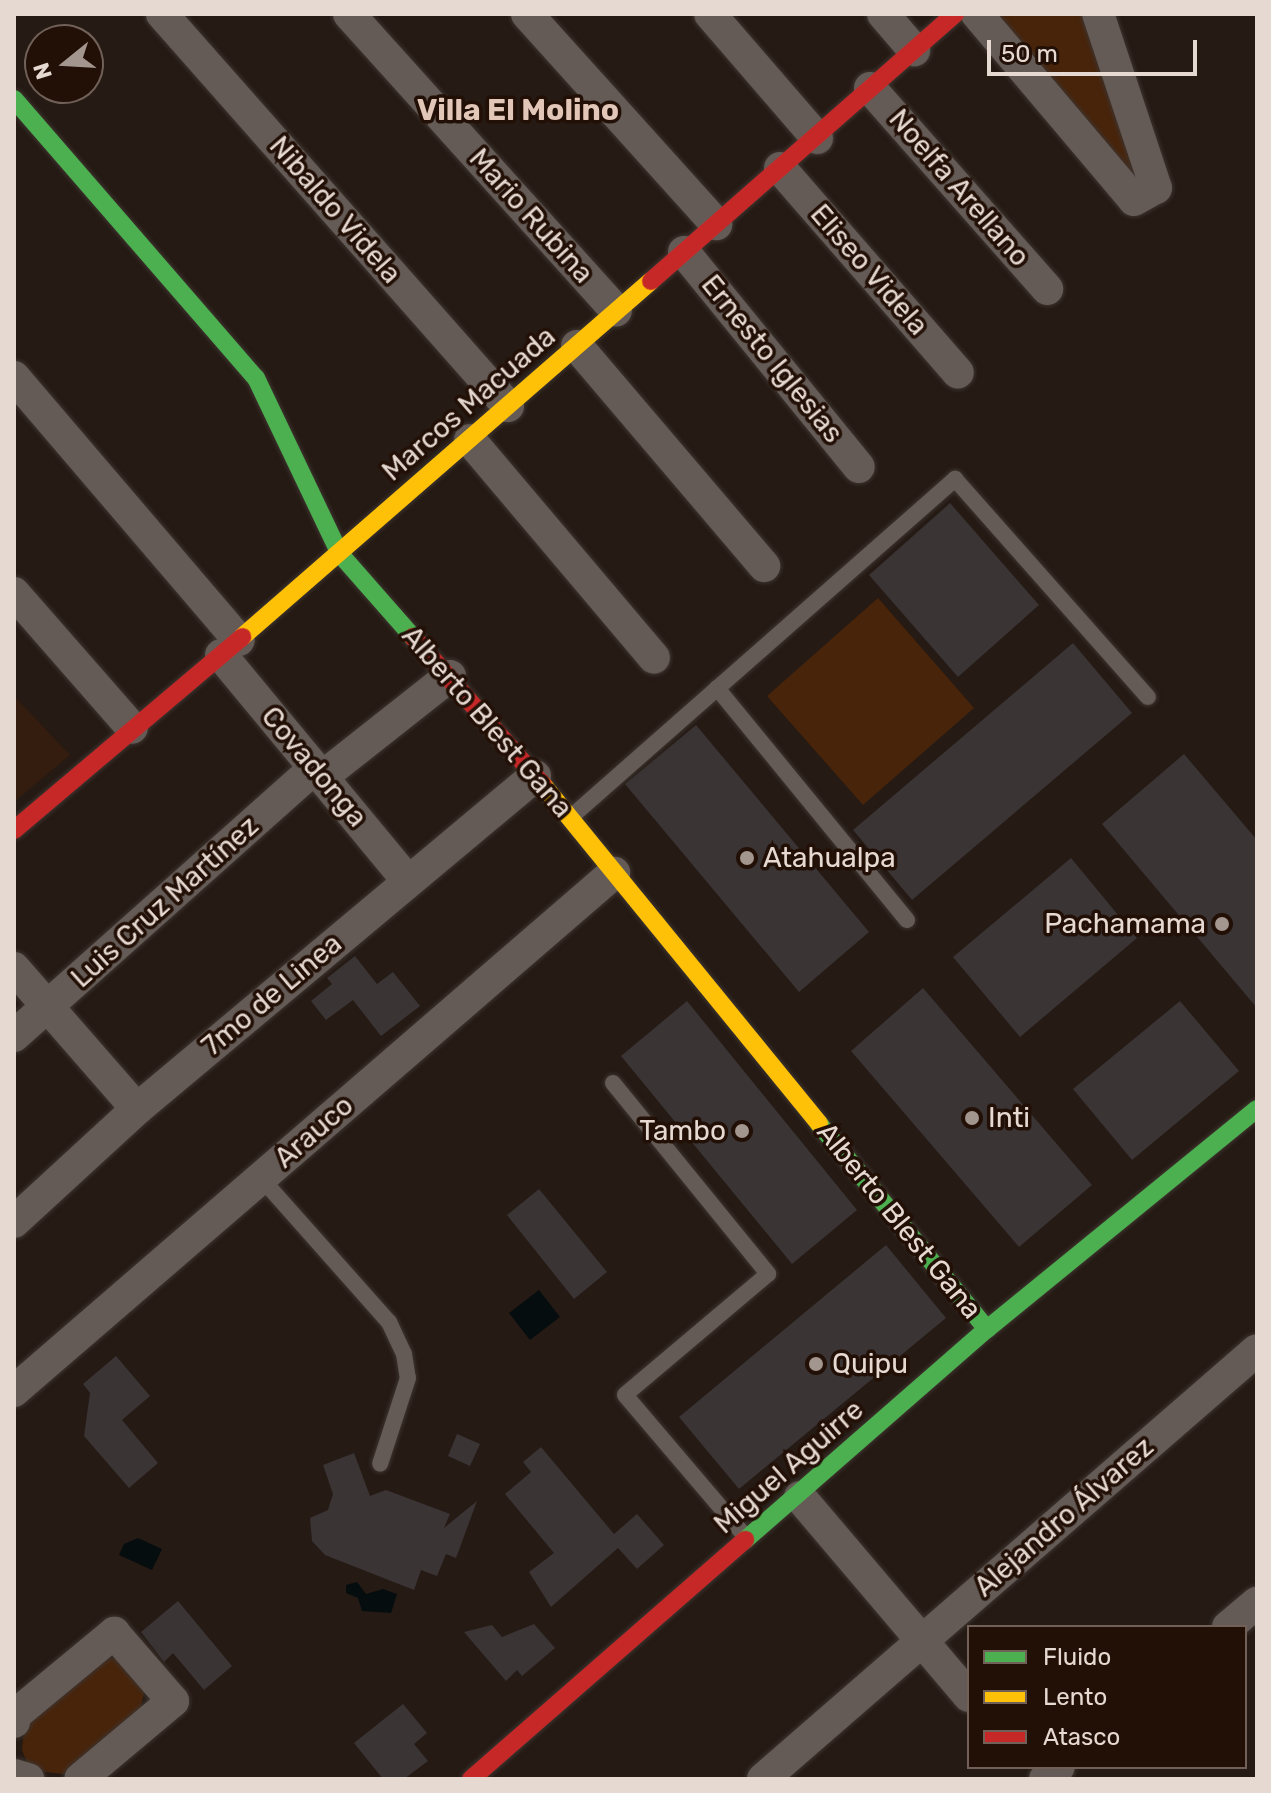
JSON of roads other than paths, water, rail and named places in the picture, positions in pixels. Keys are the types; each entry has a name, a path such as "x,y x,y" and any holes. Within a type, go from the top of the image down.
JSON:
{"street":[{"name":"Nibaldo Videla","path":"162,14 508,406"},
{"name":"Mario Rubina","path":"349,14 616,311"},
{"path":"527,14 716,224"},
{"path":"710,14 817,138"},
{"path":"883,14 914,50"},
{"name":"Marcos Macuada","path":"14,830 340,554 955,14"},
{"path":"977,14 1134,200 1156,188 1098,14"},
{"name":"Noelfa Arellano","path":"870,88 1047,289"},
{"name":"Alberto Blest Gana","path":"14,99 256,378 340,554 535,776 987,1329"},
{"name":"Eliseo Videla","path":"780,168 958,373"},
{"name":"Ernesto Iglesias","path":"684,252 859,467"},
{"path":"577,346 764,566"},
{"name":"Covadonga","path":"14,377 230,647 318,772 407,880"},
{"path":"470,440 654,658"},
{"path":"14,593 132,728"},
{"name":"Luis Cruz Martínez","path":"14,1036 318,772 450,676"},
{"name":"7mo de Linea","path":"14,1222 137,1109 535,776"},
{"name":"Arauco","path":"14,1391 614,873"},
{"path":"14,968 137,1109"},
{"name":"Miguel Aguirre","path":"471,1779 800,1497 987,1329 1257,1109"},
{"name":"Alejandro Álvarez","path":"763,1779 1257,1350"},
{"path":"800,1497 967,1694"},
{"path":"1230,1625 1257,1603"},
{"path":"14,1722 15,1715 114,1633 173,1701 80,1779"},
{"path":"14,1775 28,1779"}],"lane":[{"path":"570,818 955,479 1148,697"},
{"path":"717,688 907,920"},
{"path":"613,1083 768,1274 625,1395 749,1540"},
{"path":"261,1178 389,1322 404,1354 408,1378 380,1464"}],"place":[{"name":"Atahualpa","path":"747,858"},
{"name":"Pachamama","path":"1222,924"},
{"name":"Inti","path":"972,1118"},
{"name":"Tambo","path":"742,1131"},
{"name":"Quipu","path":"816,1364"}],"district":[{"name":"Villa El Molino","path":"518,110"}]}
